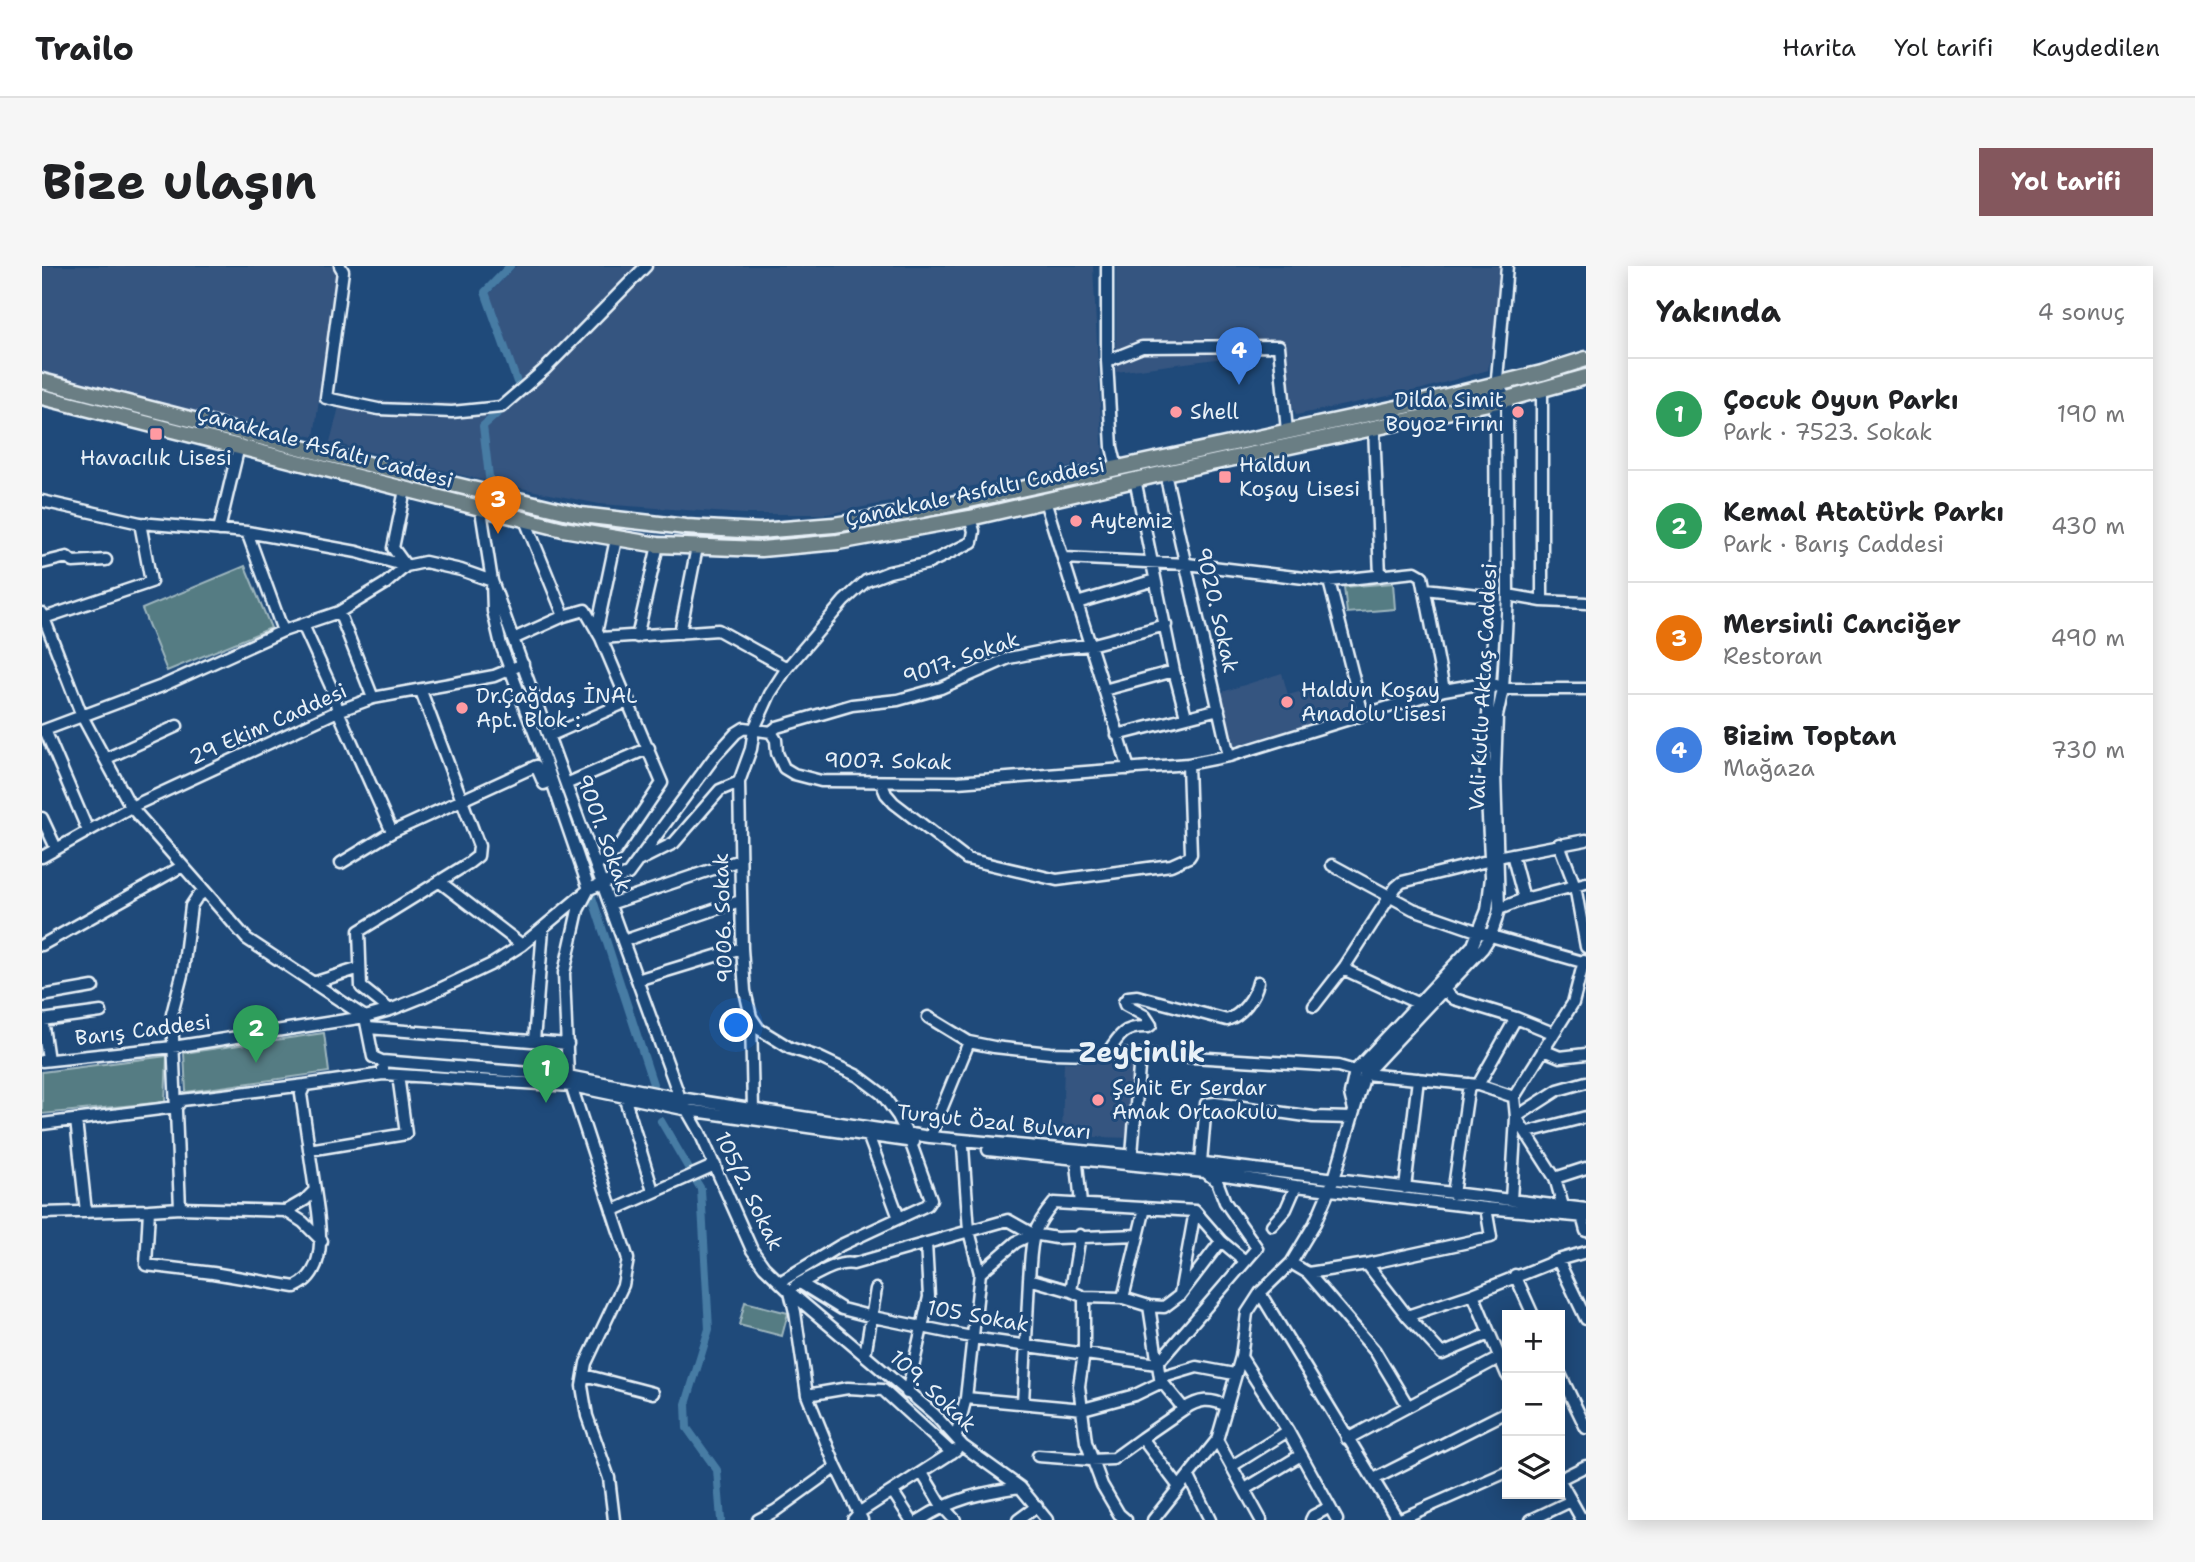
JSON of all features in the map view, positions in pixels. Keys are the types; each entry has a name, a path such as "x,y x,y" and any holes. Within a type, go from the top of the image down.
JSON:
{"highway":[{"name":"Çanakkale Asfaltı Caddesi","path":"42,381 483,493 581,515 686,527 759,531 834,525 911,512 1497,384 1586,359"},
{"name":"Çanakkale Asfaltı Caddesi","path":"42,397 525,520 658,545 761,549 838,542 970,519 1165,472 1501,400 1586,377"}],"street":[{"path":"341,266 326,398 378,409 453,412 501,407 545,369 646,266"},
{"path":"1107,266 1107,361 1112,447 1117,468"},
{"path":"1501,400 1497,384 1507,266"},
{"path":"1107,361 1142,347 1279,345 1287,431"},
{"path":"1542,390 1542,601"},
{"name":"Vali Kutlu Aktaş Caddesi","path":"1360,1072 1417,1003 1465,954 1480,932 1488,910 1494,859 1497,716 1503,689 1508,595 1501,400"},
{"name":"Vali Kutlu Aktaş Caddesi","path":"1360,1072 1443,990 1491,936 1499,909 1485,758 1496,597 1501,400"},
{"path":"1374,427 1380,576"},
{"path":"219,530 239,446"},
{"name":"9020. Sokak","path":"1165,472 1229,756"},
{"path":"1135,479 1174,671 1186,716"},
{"path":"405,490 393,548 406,566"},
{"path":"483,493 481,510 492,580 493,611 509,670 589,889 578,910 565,973 570,1081 628,1259 624,1285 604,1321 586,1363 584,1375 583,1400 609,1478 614,1520"},
{"path":"42,501 140,523 247,532 357,552 406,566 425,562 492,580"},
{"path":"1045,501 1129,769"},
{"path":"639,860 674,843 720,790 739,782 751,749 754,729 770,694 821,626 866,582 889,572 929,563 972,542 974,531 970,519"},
{"path":"525,520 564,616"},
{"path":"140,523 151,582 43,616 82,716 131,807 247,939 366,1022 568,1044"},
{"path":"247,532 283,631"},
{"path":"599,634 616,539"},
{"path":"637,637 658,545"},
{"path":"680,633 697,547"},
{"path":"42,563 67,557 73,562 106,560"},
{"path":"1064,558 1187,564 1329,581 1415,572 1422,576 1444,690"},
{"path":"88,831 44,731 162,686 283,631 339,612 385,584 406,566"},
{"name":"9001. Sokak","path":"492,580 680,1098"},
{"path":"1077,603 1155,580"},
{"path":"1329,581 1363,715"},
{"path":"1425,590 1496,597"},
{"path":"1508,595 1542,601 1586,603"},
{"path":"513,639 564,616 585,610 599,634 629,701 662,783 616,851 596,866"},
{"path":"339,612 373,698"},
{"path":"303,625 392,832"},
{"name":"9017. Sokak","path":"771,732 777,727 852,705 898,700 941,688 1009,659 1058,648 1090,645 1166,625"},
{"path":"599,634 637,637 718,629 787,668"},
{"name":"29 Ekim Caddesi","path":"42,857 131,807 338,711 373,698 494,676 523,664"},
{"path":"1104,690 1174,671"},
{"path":"1490,682 1503,689 1586,690"},
{"name":"9007. Sokak","path":"771,732 784,768 794,774 821,781 957,782 1188,764 1229,756 1444,690 1490,682"},
{"path":"390,1010 361,987 359,931 478,856 479,846 421,691"},
{"path":"549,736 629,701"},
{"path":"1117,734 1219,709"},
{"path":"105,759 177,726"},
{"path":"602,884 628,874 715,756 736,733 744,728 771,732"},
{"path":"566,784 649,748"},
{"path":"881,782 894,803 967,859 1058,880 1171,865 1188,857 1191,853 1188,764"},
{"path":"341,863 392,832 536,766 544,785 551,781"},
{"name":"9006. Sokak","path":"739,782 741,948 745,991 751,1017 753,1110"},
{"path":"42,818 56,848"},
{"path":"1314,1006 1343,969 1402,882 1512,854 1586,839"},
{"path":"1559,844 1575,886 1586,947"},
{"path":"1512,854 1524,899"},
{"path":"610,904 740,860"},
{"path":"1332,865 1413,909 1491,936 1585,962 1573,1003 1514,1097 1516,1117 1511,1200"},
{"path":"42,945 181,867"},
{"path":"440,882 522,945"},
{"path":"1499,909 1524,899 1586,883"},
{"name":"Barış Caddesi","path":"45,1061 366,1022 481,970 522,945 589,889 602,884"},
{"path":"180,1208 172,1014 183,971 191,906 204,892"},
{"path":"623,942 740,901"},
{"path":"534,1041 543,929"},
{"path":"637,980 741,948"},
{"path":"313,983 360,968"},
{"path":"1343,969 1417,1003"},
{"path":"1107,1054 1127,1029 1151,1025 1149,1019 1125,1005 1128,997 1137,996 1227,1020 1239,1014 1257,988 1258,982"},
{"path":"42,996 93,987"},
{"path":"1443,990 1454,999 1516,1018 1553,1033"},
{"path":"1573,1003 1586,1002"},
{"path":"45,1061 42,1019 101,1012"},
{"path":"751,1017 759,1029 790,1048 818,1057 858,1076 882,1094 898,1116 909,1138 930,1199 927,1205 841,1245 786,1288"},
{"path":"928,1017 969,1042 994,1047 1050,1053 1338,1066 1360,1072 1474,1085 1514,1097"},
{"path":"1453,1194 1474,1085 1516,1018"},
{"path":"366,1022 373,1057 382,1061 570,1081"},
{"path":"930,1137 969,1042"},
{"path":"1543,1050 1560,1058 1586,1054"},
{"path":"1132,1155 1140,1055"},
{"path":"382,1061 383,1074"},
{"path":"1153,1520 1217,1440 1241,1357 1247,1313 1260,1293 1291,1263 1315,1223 1332,1184 1353,1114 1350,1094 1360,1072"},
{"path":"42,1124 176,1108 182,1100 383,1074 570,1081"},
{"path":"309,1150 406,1134 398,1075"},
{"path":"1405,1188 1418,1079"},
{"name":"Turgut Özal Bulvarı","path":"570,1081 963,1147 1203,1167 1486,1208 1585,1214"},
{"name":"Turgut Özal Bulvarı","path":"570,1081 688,1110 868,1135 930,1137 1076,1155 1132,1155 1296,1186 1332,1184 1405,1188 1563,1206 1585,1214"},
{"path":"1516,1117 1558,1090 1586,1083"},
{"path":"149,1210 146,1265 295,1286 305,1282 315,1265 322,1241 301,1094 305,1085"},
{"path":"624,1096 653,1191"},
{"name":"105/2. Sokak","path":"680,1098 715,1165 752,1250 786,1288 795,1312 807,1395 858,1517"},
{"path":"1157,1364 1257,1248 1225,1202 1217,1181 1203,1167 1206,1104 1209,1102 1313,1117 1353,1114"},
{"path":"1516,1117 1555,1178 1563,1206"},
{"path":"1528,1132 1586,1117"},
{"path":"76,1120 86,1212"},
{"path":"868,1135 899,1218"},
{"path":"956,1436 966,1398 980,1273 969,1231 963,1147"},
{"path":"1076,1155 1082,1204"},
{"path":"612,1212 715,1165"},
{"path":"1555,1178 1586,1168"},
{"path":"1272,1225 1286,1209 1296,1186"},
{"path":"286,1211 304,1200 315,1189"},
{"path":"1023,1403 1033,1234 1040,1220 1055,1203 1195,1211 1221,1241 1245,1261"},
{"path":"42,1213 180,1208 286,1211 303,1222 322,1241"},
{"path":"1123,1298 1145,1208"},
{"path":"1308,1273 1367,1264 1492,1237 1486,1208"},
{"path":"1180,1295 1195,1211"},
{"path":"1585,1214 1586,1231"},
{"path":"786,1288 847,1263 853,1264 1008,1220 1033,1234 1056,1238 1080,1235 1138,1235"},
{"path":"980,1273 1016,1242 1033,1234"},
{"path":"1071,1291 1080,1235"},
{"path":"1029,1279 1084,1297 1123,1298 1149,1306 1164,1307 1180,1295 1221,1241"},
{"path":"907,1393 929,1297 926,1243"},
{"path":"841,1245 847,1263"},
{"path":"1407,1316 1473,1294 1515,1275 1586,1252"},
{"path":"1558,1260 1586,1319"},
{"path":"1291,1263 1308,1273 1375,1351 1408,1406"},
{"path":"1367,1264 1407,1316 1442,1354 1489,1334"},
{"path":"1515,1275 1531,1310"},
{"name":"105 Sokak","path":"800,1283 842,1309 873,1317 1025,1346 1157,1364"},
{"name":"109. Sokak","path":"786,1288 934,1414 963,1446 1020,1487 1047,1520"},
{"path":"865,1355 876,1289"},
{"path":"1260,1293 1398,1520 1502,1474"},
{"path":"1473,1294 1506,1373"},
{"path":"1084,1297 1084,1353 1079,1386 1086,1442 1102,1485 1119,1514 1126,1520"},
{"path":"1149,1306 1161,1380 1184,1409"},
{"path":"1241,1357 1288,1431 1337,1520"},
{"path":"1347,1439 1499,1358"},
{"path":"966,1398 1083,1409 1135,1395 1161,1380 1197,1367 1234,1374"},
{"path":"584,1375 653,1392"},
{"path":"1565,1384 1586,1428"},
{"path":"807,1395 848,1388 883,1390 952,1453"},
{"path":"1038,1456 1113,1459 1198,1399 1227,1406"},
{"path":"1374,1479 1502,1415"},
{"path":"1232,1466 1288,1431"},
{"path":"1142,1438 1179,1487"},
{"path":"1217,1440 1261,1520"},
{"path":"858,1517 963,1446"},
{"path":"1245,1489 1301,1455"},
{"path":"758,1520 836,1466"},
{"path":"1565,1477 1586,1466"},
{"path":"922,1473 942,1506 955,1520"},
{"path":"1189,1477 1210,1520"},
{"path":"920,1520 942,1506 969,1495 1020,1487"},
{"path":"1565,1490 1584,1519"},
{"path":"893,1492 911,1520"},
{"path":"1531,1520 1570,1501"},
{"path":"1018,1520 1037,1506"},
{"path":"1311,1520 1313,1516 1330,1507"}],"shaded area":[{"path":"42,266 337,266 314,437 155,404 42,374"},
{"path":"516,266 1093,266 1103,461 827,514 744,514 599,504 486,481 330,442 341,399 490,404 521,384 488,295"},
{"path":"1116,266 1508,266 1488,370 1422,389 1296,415 1270,352 1116,372"},
{"name":"Haldun Koşay Anadolu Lisesi","path":"1282,673 1288,695 1336,682 1345,692 1350,692 1354,710 1231,747 1219,693"},
{"name":"Şehit Er Serdar Amak Ortaokulu","path":"1064,1062 1133,1064 1131,1138 1062,1136"}],"green space":[{"path":"245,566 271,628 167,671 142,609"},
{"path":"1393,583 1395,609 1347,613 1344,587"},
{"path":"324,1033 329,1072 186,1092 184,1053"},
{"path":"167,1056 165,1102 42,1114 42,1072"},
{"path":"745,1302 788,1313 782,1336 739,1325"}],"waterway":[{"path":"510,266 485,292 517,382"},
{"path":"490,485 483,426 507,405"},
{"path":"502,622 514,659"},
{"path":"519,672 537,726"},
{"path":"592,897 653,1084"},
{"path":"661,1121 689,1169"},
{"path":"696,1181 701,1189 709,1329 686,1404 687,1428 717,1470 721,1520"}],"place":[{"name":"Bizim Toptan","path":"1239,385"},
{"name":"Shell","path":"1176,412"},
{"name":"Dilda Simit Boyoz Fırını","path":"1518,412"},
{"name":"Havacılık Lisesi","path":"156,434"},
{"name":"Haldun Koşay Lisesi","path":"1225,477"},
{"name":"Aytemiz","path":"1076,521"},
{"name":"Mersinli Canciğer","path":"498,534"},
{"name":"Haldun Koşay Anadolu Lisesi","path":"1287,702"},
{"name":"Dr.Çağdaş İNAL Apt. Blok :","path":"462,708"},
{"name":"Kemal Atatürk Parkı","path":"256,1063"},
{"name":"Şehit Er Serdar Amak Ortaokulu","path":"1098,1100"},
{"name":"Çocuk Oyun Parkı","path":"546,1103"}],"district":[{"name":"Zeytinlik","path":"1142,1052"}]}
